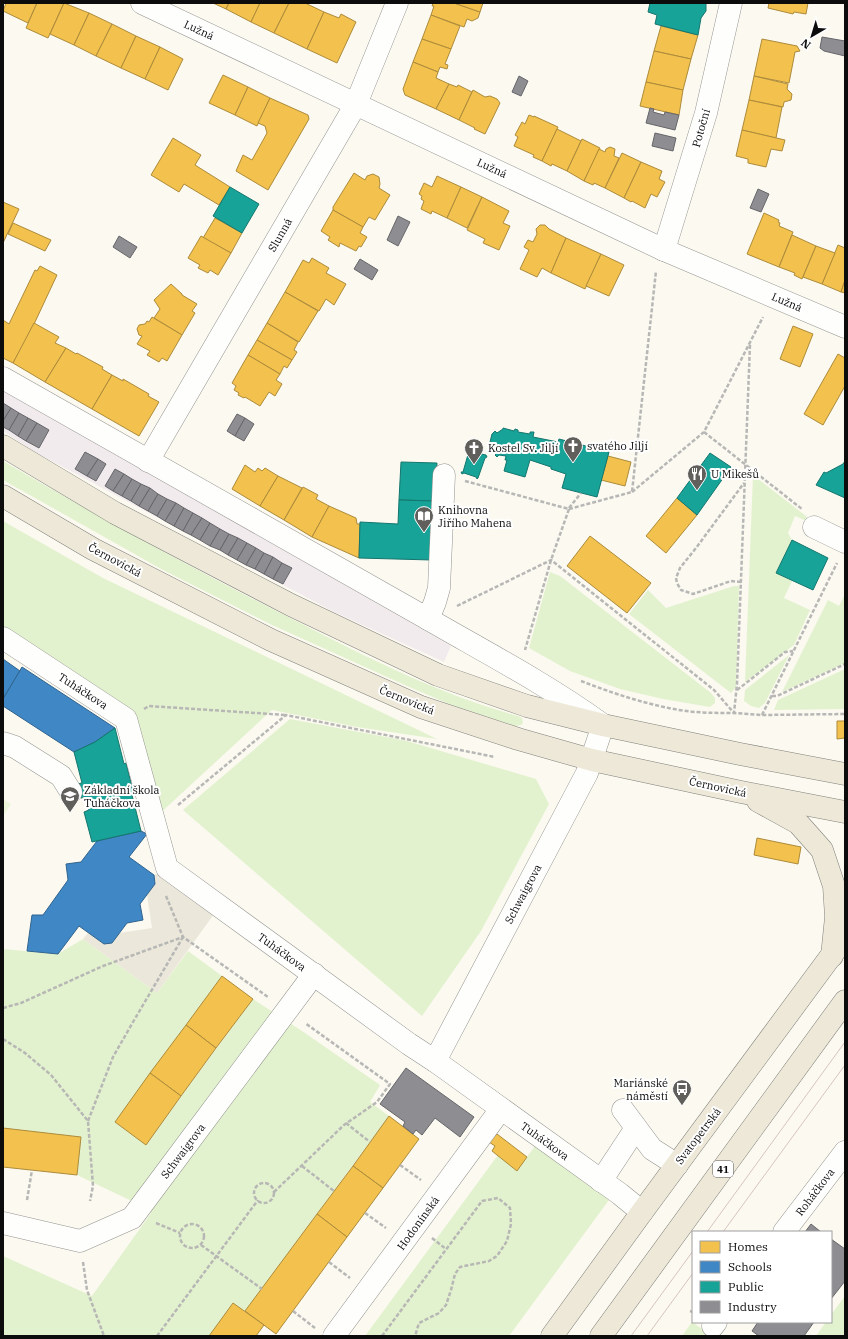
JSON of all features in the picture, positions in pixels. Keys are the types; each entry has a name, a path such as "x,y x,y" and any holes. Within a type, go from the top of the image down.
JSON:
{"main road":[{"path":"3,446 115,513 143,528 291,605 438,675 527,706 603,725 740,754 845,774"},
{"name":"Černovická","path":"3,496 93,549 278,643 421,707 518,739 592,760 741,792 845,812"},
{"path":"740,754 845,758"},
{"path":"741,792 798,823 822,850 834,886 836,917 832,956"},
{"name":"Svatopetrská","path":"552,1336 845,937"},
{"name":"41","path":"601,1336 845,1001"}],"street":[{"name":"Lužná","path":"142,3 356,104 660,258 845,327"},
{"name":"Slunná","path":"148,461 356,104 397,3"},
{"name":"Potoční","path":"660,258 706,113 732,3"},
{"path":"3,378 556,693 578,706 603,725"},
{"path":"428,619 439,588 444,475"},
{"path":"817,529 842,551"},
{"name":"Tuháčkova","path":"3,638 126,719 167,868 642,1212"},
{"name":"Schwaigrova","path":"435,1061 577,793 592,760 603,725"},
{"path":"3,743 15,747 61,776 71,792"},
{"name":"Schwaigrova","path":"80,1241 132,1218 314,974"},
{"name":"Hodonínská","path":"326,1334 501,1109"},
{"path":"623,1110 652,1149 676,1166"},
{"path":"601,1181 636,1128"},
{"name":"Roháčkova","path":"785,1231 845,1152"},
{"path":"3,1222 80,1241"}],"path":[{"path":"632,492 660,258"},
{"path":"444,475 569,509 632,492 704,432 764,317"},
{"path":"734,713 737,690 750,344"},
{"path":"704,432 808,514 817,529"},
{"path":"741,582 731,581 693,594 681,590 676,578 680,568 744,482"},
{"path":"524,652 551,560 569,509 581,493"},
{"path":"762,715 842,551"},
{"path":"452,611 457,607 551,560"},
{"path":"551,560 714,690 734,713 762,715 845,714"},
{"path":"737,690 785,652 794,651"},
{"path":"772,696 777,696 845,664"},
{"path":"126,719 149,706 286,715 502,758"},
{"path":"178,805 286,715"},
{"path":"166,895 183,937 268,997"},
{"path":"3,1008 21,1003 103,966 183,937"},
{"path":"90,1201 93,1186 88,1120 114,1057 132,1022 183,937"},
{"path":"274,1192 274,1189 270,1184 263,1183 258,1185 255,1191 256,1198 260,1202 267,1202 272,1199 274,1192 346,1123 377,1102 390,1084 303,1022"},
{"path":"3,1039 25,1053 51,1075 88,1120"},
{"path":"346,1123 370,1142"},
{"path":"400,1165 423,1180"},
{"path":"302,1166 334,1191"},
{"path":"27,1200 32,1170"},
{"path":"382,1336 482,1201 498,1198 510,1208 511,1224 507,1241 498,1256 489,1261 460,1267 455,1274 446,1304 439,1313 420,1323 415,1336"},
{"path":"157,1336 258,1200"},
{"path":"365,1213 387,1229"},
{"path":"192,1224 200,1226 204,1237 201,1245 193,1249 185,1247 180,1240 181,1229 184,1226 192,1224"},
{"path":"80,1241 87,1290 104,1336"},
{"path":"201,1245 262,1289"},
{"path":"329,1262 355,1282"},
{"path":"293,1311 326,1334"}],"shaded area":[{"path":"3,388 451,646 444,662 334,612 35,452 3,431"},
{"path":"159,873 214,914 157,993 83,939 88,933 104,944 112,943 119,933 152,928 147,895 155,884 154,875"}],"green space":[{"path":"3,461 188,565 264,605 408,676 462,698 518,716 522,718 523,723 515,726 449,704 272,625 163,570 3,480"},
{"path":"753,475 806,516 809,522 795,516 788,533 792,540 776,573 792,581 784,598 810,610 794,645 745,682"},
{"path":"3,521 103,578 437,739 357,727 272,710 156,817 137,719 24,645 3,626"},
{"path":"550,572 560,576 711,693 715,698 715,703 710,707 663,699 620,689 570,671 529,648"},
{"path":"734,586 739,587 736,687 731,693 629,614 648,590 666,608"},
{"path":"845,594 845,663 782,692 828,600 839,606"},
{"path":"789,655 765,703 759,708 751,706 744,701 745,690"},
{"path":"845,669 845,709 774,710 778,700"},
{"path":"290,719 407,741 536,779 549,804 481,931 422,1016 183,810"},
{"path":"3,799 11,804 3,816"},
{"path":"83,939 157,993 188,951 222,976 115,1122 146,1144 253,999 380,1085 370,1102 389,1116 245,1311 233,1303 209,1336 3,1336 3,1256 92,1296 151,1213 136,1203 77,1175 80,1137 3,1128 3,949 58,954"},
{"path":"535,1146 609,1200 509,1336 365,1336 498,1155 517,1170"},
{"path":"845,1296 845,1336 816,1336 825,1323 832,1323 832,1314"},
{"path":"692,1322 712,1336 682,1336"}],"building: Homes":[{"path":"6,3 37,3 28,23 3,11"},
{"path":"37,3 64,3 48,38 26,28"},
{"path":"64,3 89,13 74,45 50,34"},
{"path":"213,3 229,3 226,9"},
{"path":"229,3 260,3 251,22 226,9"},
{"path":"260,3 289,3 274,33 251,22"},
{"path":"289,3 305,3 324,12 307,49 274,33"},
{"path":"433,3 454,3 480,12 478,18 472,21 467,19 464,27 431,15 434,6 432,6"},
{"path":"454,3 483,3 480,12"},
{"path":"769,3 808,3 806,14 794,12 793,14 768,8"},
{"path":"324,12 339,18 341,14 356,22 337,63 307,49"},
{"path":"89,13 112,24 96,56 74,45"},
{"path":"431,15 460,26 451,49 422,39"},
{"path":"112,24 136,36 121,68 96,56"},
{"path":"661,26 698,35 691,59 654,51"},
{"path":"136,36 160,47 145,79 121,68"},
{"path":"422,39 451,49 445,64 448,65 447,69 440,67 438,72 413,62"},
{"path":"762,39 797,46 800,51 795,52 789,83 754,76"},
{"path":"160,47 183,59 168,90 145,79"},
{"path":"654,51 691,59 683,90 646,82"},
{"path":"413,62 438,72 436,78 449,84 436,109 405,95 403,89"},
{"path":"223,75 248,87 235,115 209,103"},
{"path":"754,76 788,84 787,89 792,94 791,100 784,102 783,107 749,100"},
{"path":"646,82 683,90 679,115 640,106"},
{"path":"449,84 457,87 458,85 472,92 459,120 436,109"},
{"path":"248,87 270,98 257,126 235,115"},
{"path":"473,90 485,97 490,96 497,99 500,103 485,134 459,120"},
{"path":"270,98 308,115 309,119 268,190 236,171 243,155 252,160 267,133 265,126 258,123"},
{"path":"749,100 782,107 776,138 742,130"},
{"path":"529,115 558,127 542,161 533,157 534,155 514,146 518,137 515,135 522,122 525,124"},
{"path":"557,129 581,141 567,171 552,164 551,166 542,161"},
{"path":"742,130 785,140 782,151 771,149 766,167 748,163 748,159 736,156"},
{"path":"173,138 201,155 195,165 230,187 219,205 184,184 179,192 151,175"},
{"path":"582,139 600,148 584,181 567,171"},
{"path":"610,147 615,149 614,156 619,158 605,188 594,183 593,185 584,181 599,149 605,152 606,149"},
{"path":"622,153 641,162 624,198 605,188"},
{"path":"641,162 662,171 659,179 665,182 657,197 651,194 645,208 624,198"},
{"path":"354,173 365,180 367,176 373,174 379,177 379,188 390,195 375,220 369,217 363,227 333,210 333,207"},
{"path":"437,176 461,187 447,218 432,211 431,214 421,209 424,201 421,199 422,196 419,194 424,183 432,187"},
{"path":"461,187 482,197 467,228 447,218"},
{"path":"482,197 509,211 503,223 510,226 499,250 483,243 485,239 467,230"},
{"path":"3,202 19,209 3,243"},
{"path":"333,210 363,227 360,233 367,237 361,247 359,246 356,251 340,243 339,247 328,240 330,237 321,231"},
{"path":"764,213 779,220 779,226 793,232 779,267 747,254"},
{"path":"215,218 242,233 231,253 203,238"},
{"path":"13,223 51,240 45,251 8,234"},
{"path":"540,225 545,225 549,229 566,238 551,273 542,268 537,277 520,269 529,250 524,247 528,240 533,242 537,234 536,229"},
{"path":"792,235 816,246 802,279 794,275 795,273 779,267"},
{"path":"201,236 231,253 218,275 210,270 208,273 198,268 200,265 188,258"},
{"path":"566,238 601,254 585,289 551,273"},
{"path":"838,245 845,248 845,280 841,292 822,284"},
{"path":"816,246 835,253 822,284 803,277"},
{"path":"601,254 624,265 609,296 586,286"},
{"path":"312,258 329,268 326,273 346,284 334,305 326,299 319,311 285,292 303,260 309,263"},
{"path":"40,266 57,275 28,337 13,363 3,358 3,320 9,324 35,270 37,271"},
{"path":"845,280 845,293 841,292"},
{"path":"171,284 182,295 197,304 192,311 195,313 182,335 154,318 160,309 154,300"},
{"path":"285,292 318,311 299,342 267,323"},
{"path":"152,317 182,335 167,361 162,358 159,362 147,355 150,351 137,344 142,336 139,335 137,329 139,325 145,324 147,321 149,322"},
{"path":"34,323 59,337 55,343 66,348 45,382 13,363"},
{"path":"267,323 298,342 294,350 297,352 292,360 257,340"},
{"path":"793,326 813,334 800,367 780,359"},
{"path":"257,340 292,360 287,368 284,366 280,374 248,355"},
{"path":"66,348 103,367 102,369 112,375 92,409 45,382"},
{"path":"838,354 845,358 845,386 823,425 804,414"},
{"path":"248,355 280,374 276,380 282,384 275,396 269,392 260,406 245,397 244,398 238,395 239,393 234,390 236,386 232,383"},
{"path":"112,375 123,381 123,379 149,394 148,396 159,402 139,436 92,409"},
{"path":"608,456 631,462 625,486 601,480"},
{"path":"245,465 255,472 258,468 262,471 265,468 278,476 260,506 232,489"},
{"path":"278,476 302,488 284,520 260,506"},
{"path":"303,487 318,495 316,499 329,506 312,537 284,520"},
{"path":"677,498 697,515 666,553 646,536"},
{"path":"329,506 356,518 357,524 360,524 359,558 312,537"},
{"path":"590,536 651,583 627,613 567,566"},
{"path":"837,721 845,721 845,738 837,739"},
{"path":"757,838 801,847 798,864 754,855"},
{"path":"222,976 253,999 216,1048 186,1025"},
{"path":"186,1025 216,1048 181,1096 150,1073"},
{"path":"150,1073 181,1096 146,1145 115,1122"},
{"path":"389,1116 419,1139 383,1188 353,1166"},
{"path":"3,1128 81,1137 77,1175 3,1167"},
{"path":"497,1134 527,1157 517,1171 492,1151 495,1146 489,1142"},
{"path":"353,1166 383,1188 347,1237 317,1214"},
{"path":"317,1214 347,1237 276,1334 245,1311"},
{"path":"233,1303 264,1325 256,1336 209,1336"}],"building: Schools":[{"path":"3,659 20,671 3,699"},
{"path":"22,667 115,728 95,742 74,752 3,706 3,699"},
{"path":"141,831 147,834 129,857 154,875 155,884 140,904 143,920 127,923 112,943 104,944 79,926 58,954 27,951 32,915 43,915 68,880 66,864 81,862 97,841"}],"building: Public":[{"path":"650,3 706,3 706,11 701,18 698,35 655,24 657,15 648,12"},
{"path":"230,187 259,204 242,233 213,216"},
{"name":"svatého Jiljí","path":"503,428 514,431 515,429 518,430 518,432 530,434 530,432 534,432 533,437 558,442 559,439 609,452 597,497 562,488 566,474 530,460 525,477 504,471 507,460 505,460 506,456 499,455 497,457 495,455 497,453 493,446 489,446 492,434 495,431 497,433"},
{"name":"Kostel Sv. Jiljí","path":"471,450 472,452 486,455 487,457 485,458 477,479 476,477 464,473 462,474 461,472 463,472 469,451"},
{"path":"710,453 731,467 697,515 677,498"},
{"path":"845,461 845,498 816,485 824,472 826,473 843,464"},
{"path":"401,462 437,463 435,501 399,500"},
{"path":"399,500 435,501 432,560 359,558 360,522 398,524"},
{"path":"792,540 828,558 813,590 776,573"},
{"path":"115,728 124,764 126,763 141,831 92,842 84,812 89,810 86,797 81,798 77,784 82,783 74,752 95,742"}],"building: Industry":[{"path":"822,37 845,41 845,56 824,51 820,48"},
{"path":"519,76 528,81 521,96 512,92"},
{"path":"650,108 654,109 653,112 664,115 665,112 679,115 675,130 646,123"},
{"path":"655,133 676,138 673,151 652,146"},
{"path":"758,189 769,194 761,212 750,208"},
{"path":"398,216 410,222 398,246 387,240"},
{"path":"119,236 137,247 130,258 113,247"},
{"path":"360,259 378,270 372,280 354,269"},
{"path":"3,403 11,408 3,421"},
{"path":"11,408 19,413 9,430 3,427 3,421"},
{"path":"19,413 28,418 18,436 9,430"},
{"path":"237,414 245,418 235,436 227,431"},
{"path":"28,418 37,423 26,441 18,436"},
{"path":"245,418 254,424 244,441 235,436"},
{"path":"37,423 49,430 39,448 26,441"},
{"path":"85,452 98,459 87,476 75,469"},
{"path":"98,459 106,464 96,481 87,476"},
{"path":"115,469 124,474 113,491 105,486"},
{"path":"124,474 132,479 122,496 113,491"},
{"path":"132,479 141,484 131,501 122,496"},
{"path":"141,484 150,488 139,506 131,501"},
{"path":"150,488 158,494 148,511 139,506"},
{"path":"158,494 167,499 157,516 148,511"},
{"path":"167,499 176,503 165,521 157,516"},
{"path":"176,503 184,508 174,526 165,521"},
{"path":"184,508 193,513 183,531 174,526"},
{"path":"193,513 202,518 191,535 183,531"},
{"path":"202,518 210,523 200,540 191,535"},
{"path":"210,523 220,529 210,546 200,540"},
{"path":"220,529 229,534 220,550 210,546"},
{"path":"229,534 238,538 228,555 220,550"},
{"path":"238,538 247,543 237,560 228,555"},
{"path":"247,543 256,548 246,565 237,560"},
{"path":"256,548 264,553 255,569 246,565"},
{"path":"264,553 273,557 264,574 255,569"},
{"path":"273,557 282,563 273,579 264,574"},
{"path":"282,563 292,568 283,584 273,579"},
{"path":"406,1068 474,1117 460,1137 435,1118 422,1135 416,1130 413,1134 403,1126 405,1122 380,1104"},
{"path":"811,1224 820,1231 806,1231"},
{"path":"832,1240 845,1249 845,1281 832,1298"},
{"path":"757,1323 813,1323 804,1336 759,1336 752,1331"}],"tram line":[{"path":"708,1231 845,1042"},
{"path":"724,1231 845,1065"},
{"path":"631,1336 692,1252"},
{"path":"647,1336 692,1274"}],"place":[{"name":"svatého Jiljí","path":"573,463"},
{"name":"Kostel Sv. Jiljí","path":"474,465"},
{"name":"U Mikešů","path":"697,491"},
{"name":"Knihovna Jiřího Mahena","path":"424,533"},
{"name":"Základní škola Tuháčkova","path":"70,813"},
{"name":"Mariánské náměstí","path":"682,1106"}]}
